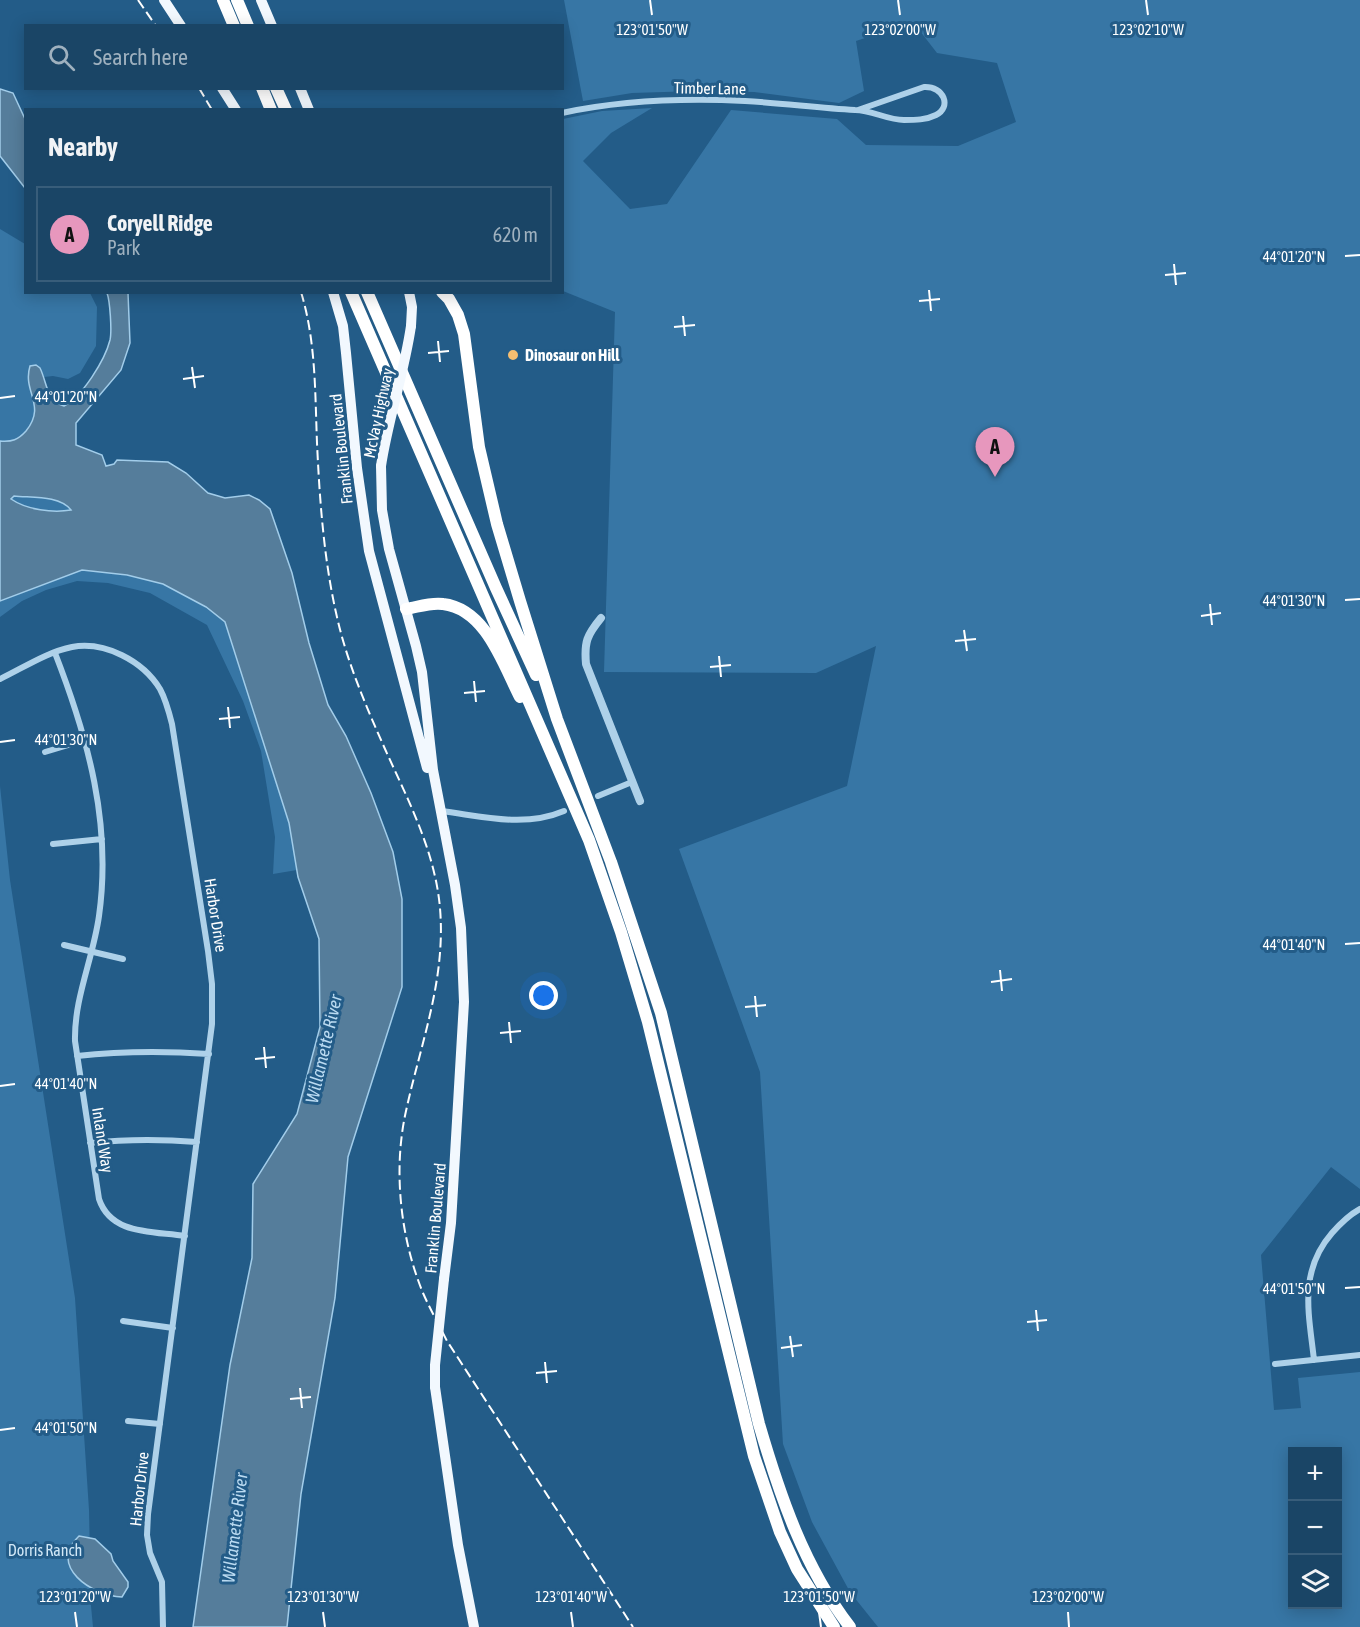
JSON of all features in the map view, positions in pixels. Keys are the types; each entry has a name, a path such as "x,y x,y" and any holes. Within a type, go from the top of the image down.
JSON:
{"highway":[{"path":"223,0 233,24"},
{"path":"237,0 247,24"},
{"path":"263,90 270,108"},
{"path":"277,90 285,108"},
{"path":"352,294 589,840 621,932 648,1022 757,1465 780,1532 797,1569 834,1627"},
{"path":"368,294 496,588 557,719"},
{"path":"444,294 458,315 464,334 479,447 497,524 557,719 614,872 661,1013 756,1413 772,1469 790,1519 816,1574 850,1627"},
{"path":"406,609 441,603 455,606 468,613 478,623 492,643 568,791"}],"main road":[{"path":"164,0 180,24"},
{"path":"261,0 271,24"},
{"path":"223,90 235,108"},
{"path":"301,90 308,108"},
{"name":"Franklin Boulevard","path":"334,294 343,326 357,468 369,551 439,811 458,906 464,981 451,1223 435,1365 435,1387 458,1545 474,1627"},
{"name":"McVay Highway","path":"406,609 389,549 382,510 381,466 384,443 407,350 411,326 410,294"},
{"path":"382,601 390,609 406,609"},
{"name":"Franklin Boulevard","path":"406,609 422,672 439,811"}],"street":[{"name":"Timber Lane","path":"564,113 601,104 639,100 746,101 834,110 858,110 897,120 921,120 936,115 941,111 944,102 941,93 933,86 858,110"},
{"path":"601,618 589,633 584,648 586,664 640,801"},
{"name":"Harbor Drive","path":"0,679 55,653 73,647 94,647 114,652 133,661 160,689 168,706 208,951 212,984 212,1024 147,1535 150,1553 162,1582 163,1627"},
{"name":"Inland Way","path":"55,653 86,740 98,796 102,839 99,919 76,1008 75,1033 99,1199 107,1216 118,1224 130,1228 185,1236"},
{"path":"45,752 86,740"},
{"path":"598,796 632,782"},
{"path":"439,811 527,821 564,811"},
{"path":"53,844 102,839"},
{"path":"64,945 123,959"},
{"path":"77,1056 148,1051 209,1054"},
{"path":"90,1143 137,1139 197,1142"},
{"path":"1314,1360 1308,1301 1311,1270 1328,1238 1341,1222 1360,1209"},
{"path":"123,1321 173,1328"},
{"path":"1275,1364 1360,1355"},
{"path":"128,1421 160,1424"}],"green space":[{"path":"564,0 1360,0 1360,1189 1331,1167 1261,1255 1274,1410 1301,1408 1298,1378 1360,1372 1360,1627 878,1627 850,1592 812,1522 783,1444 760,1072 679,849 847,786 876,646 816,673 604,672 615,312 564,291 564,119 602,111 652,108 611,133 583,161 630,209 667,204 731,110 837,119 866,145 958,146 1016,122 997,63 937,53 913,22 856,41 864,91 839,103 754,92 632,93 583,101"},
{"path":"0,229 24,243 24,294 90,294 97,307 96,346 80,373 68,379 44,377 40,368 28,372 35,403 34,417 26,431 20,436 14,440 0,441"},
{"path":"13,496 53,500 60,502 71,511 56,512 32,508 17,503 11,499"},
{"path":"82,570 131,576 161,583 186,595 225,622 289,823 297,870 273,874 275,837 261,751 243,701 207,625 150,593 108,583 77,581 46,590 22,601 0,617 0,601"},
{"name":"Dorris Ranch","path":"0,786 10,880 75,1298 89,1510 93,1627 0,1627"}],"water":[{"path":"0,89 13,93 24,117 24,187 0,156"},
{"name":"Willamette River","path":"107,294 128,294 130,343 121,370 76,423 76,445 102,455 106,466 114,464 117,460 168,462 186,473 208,493 225,498 249,495 270,509 292,573 309,643 328,705 346,736 371,793 393,852 402,899 402,987 348,1157 335,1298 301,1494 287,1627 193,1627 230,1365 252,1258 253,1184 297,1114 320,1027 319,939 298,877 289,823 225,622 206,607 163,584 127,575 82,570 0,601 0,441 11,441 17,438 32,422 34,406 28,375 30,366 36,365 40,368 50,395 58,404 64,406 78,395 98,367 110,340 110,309","holes":["14,496 36,497 59,502 71,510 40,510 11,499"]},
{"path":"79,1536 95,1539 111,1554 113,1561 128,1582 128,1587 122,1597 98,1591 77,1577 68,1558 70,1547"}],"railway":[{"path":"138,0 155,24"},
{"path":"200,90 211,108"},
{"path":"302,294 310,329 322,517 327,566 336,614 346,652 362,694 426,846 433,866 440,908 441,935 436,986 402,1133 401,1203 409,1249 423,1293 447,1341 633,1627"}],"place":[{"name":"Dinosaur on Hill","path":"513,355"},
{"name":"Coryell Ridge","path":"995,477"}]}
